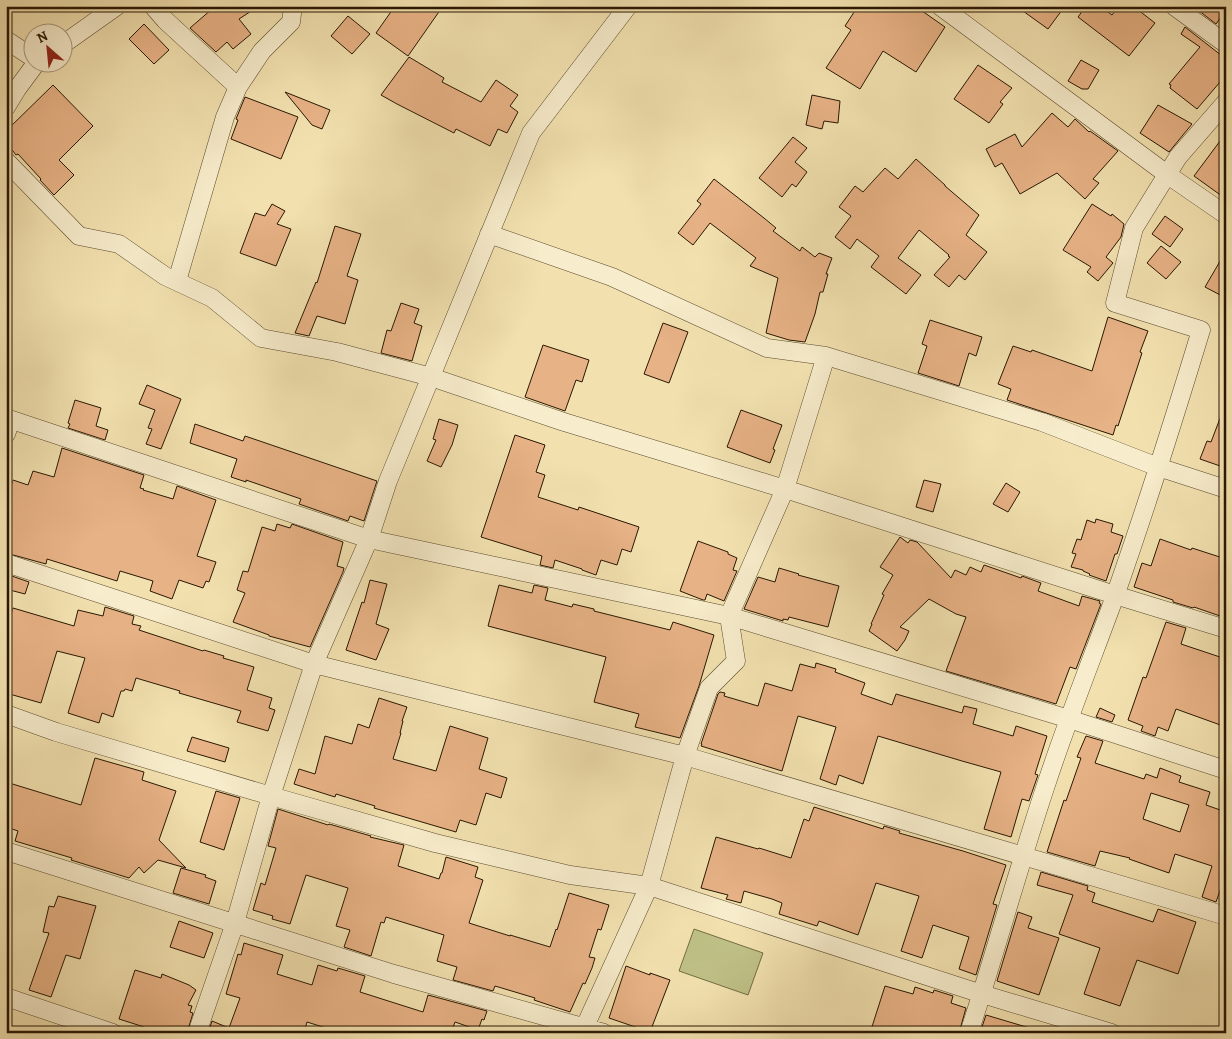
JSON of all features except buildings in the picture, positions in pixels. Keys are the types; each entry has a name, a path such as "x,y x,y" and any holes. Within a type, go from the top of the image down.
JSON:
{"street":[{"path":"72,38 117,6"},
{"path":"153,6 165,20 238,87"},
{"path":"177,281 225,117 238,87 262,51 292,22 293,6"},
{"path":"197,1033 235,923 271,796 314,664 368,539 388,481 531,133 628,6"},
{"path":"940,6 1168,175 1226,215"},
{"path":"1174,6 1226,44"},
{"path":"6,40 22,51"},
{"path":"6,107 30,72"},
{"path":"970,1033 1049,776 1115,595 1201,330 1114,303 1134,228 1178,157 1226,102"},
{"path":"6,160 79,236 119,244 165,276 212,298 261,338 337,352 431,377 564,422 785,489 1226,629"},
{"path":"489,234 612,276 767,348 826,356 1042,422 1158,467 1226,489"},
{"path":"583,1030 649,886 685,756 709,688 736,661 729,616 785,489 826,356"},
{"path":"8,424 368,539 729,616 1069,719 1226,770"},
{"path":"6,563 314,664 685,756 1226,916"},
{"path":"6,714 56,732 435,843 570,874 649,886 982,994 1112,1033"},
{"path":"6,851 427,984 583,1030 604,1033"},
{"path":"6,997 113,1033"}],"green space":[{"path":"694,929 763,953 748,995 679,971"}]}
